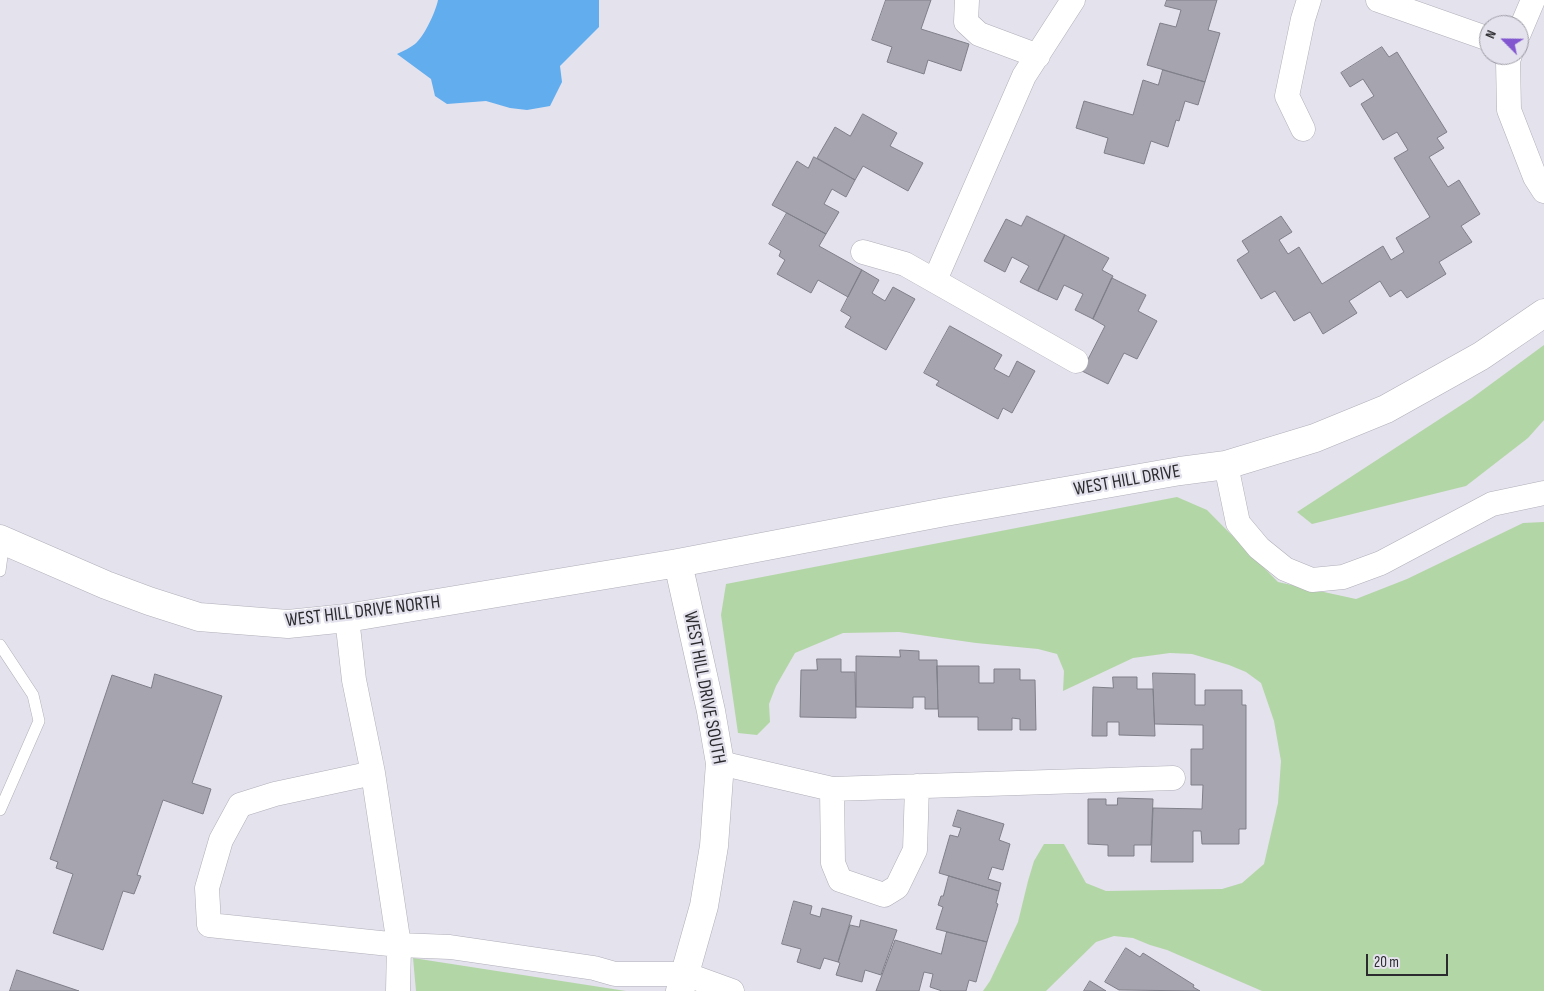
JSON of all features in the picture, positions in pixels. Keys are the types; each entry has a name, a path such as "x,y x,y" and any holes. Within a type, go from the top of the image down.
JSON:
{"street":[{"path":"967,0 966,22 980,34 1038,56"},
{"path":"935,280 1024,76 1074,0"},
{"path":"1303,129 1287,96 1302,19 1309,0"},
{"path":"1378,0 1479,35"},
{"path":"1527,15 1533,0"},
{"path":"1508,65 1509,110 1535,177 1544,191"},
{"path":"863,252 905,264 1076,361"},
{"name":"WEST HILL DRIVE","path":"678,562 945,512 1180,471 1226,465 1315,438 1386,409 1481,356 1544,313"},
{"path":"1226,465 1238,522 1259,548 1285,568 1312,580 1343,577 1381,563 1492,504 1544,493"},
{"name":"WEST HILL DRIVE NORTH","path":"2,540 106,585 199,617 288,624 346,618 678,562"},
{"name":"WEST HILL DRIVE SOUTH","path":"678,562 711,711 720,763 714,846 704,906 682,983"},
{"path":"346,618 354,680 373,773 399,945 398,991"},
{"path":"720,763 832,789 1174,778"},
{"path":"373,773 275,794 240,805 221,840 208,888 209,926 399,945 450,947 732,991"},
{"path":"832,789 833,863 840,880 884,895 896,887 915,850 917,786"}],"lane":[{"path":"0,571 2,540"},
{"path":"0,646 33,695 38,721 0,810"}],"green space":[{"path":"1544,345 1544,420 1528,438 1466,486 1312,524 1297,512 1472,398"},
{"path":"1177,497 1207,510 1278,582 1356,599 1407,579 1523,523 1544,522 1544,991 1262,991 1167,950 1133,938 1114,936 1096,942 1046,991 983,991 990,981 1018,922 1034,861 1044,844 1064,844 1086,883 1106,891 1222,889 1242,883 1264,864 1278,803 1281,761 1274,721 1261,683 1246,672 1229,665 1192,654 1170,653 1133,658 1063,691 1064,671 1057,654 1038,649 976,643 899,632 843,633 795,653 776,686 769,704 770,722 757,735 738,733 721,615 726,584"},
{"path":"413,958 626,991 416,991"}],"water":[{"path":"438,0 599,0 599,27 560,66 562,82 550,106 527,110 510,108 486,101 447,104 435,96 431,79 397,54 411,47 422,36 435,11"}],"building":[{"path":"886,0 931,0 921,29 969,44 961,71 928,60 924,74 887,62 892,47 872,40"},
{"path":"1167,0 1217,0 1208,30 1220,33 1205,82 1147,65 1160,23 1176,27 1181,10 1165,6"},
{"path":"1382,47 1389,57 1397,52 1447,132 1437,138 1444,148 1429,157 1448,187 1459,180 1480,214 1461,226 1472,242 1439,262 1446,274 1407,298 1401,290 1390,297 1380,281 1349,301 1357,313 1323,334 1310,312 1294,321 1275,291 1261,299 1237,260 1249,252 1242,241 1281,216 1292,232 1279,240 1288,254 1299,247 1322,284 1383,246 1391,260 1404,252 1396,238 1430,217 1394,158 1408,150 1397,132 1383,140 1361,104 1374,96 1363,79 1350,87 1341,73"},
{"path":"1163,70 1205,82 1198,105 1185,101 1179,121 1176,120 1168,147 1151,141 1144,164 1104,153 1108,138 1076,128 1084,101 1133,115 1143,80 1158,85"},
{"path":"863,114 897,133 890,146 923,163 908,191 863,166 855,180 817,158 835,127 850,136"},
{"path":"814,157 855,180 846,197 832,189 824,204 839,212 826,234 772,205 797,161 808,168"},
{"path":"787,213 826,234 819,246 862,270 848,297 818,280 811,293 777,274 785,260 779,256 781,251 769,244"},
{"path":"1027,216 1065,235 1038,291 1020,282 1029,266 1012,257 1005,272 984,261 1006,219 1021,226"},
{"path":"1065,235 1109,258 1102,270 1113,276 1093,319 1075,310 1083,294 1064,285 1057,300 1038,291"},
{"path":"862,270 879,280 872,293 885,301 893,287 915,299 886,350 845,327 851,317 841,311"},
{"path":"1112,278 1146,295 1138,311 1157,321 1137,359 1124,353 1108,384 1082,371 1105,326 1093,319"},
{"path":"950,326 1002,355 994,369 1009,377 1017,361 1035,371 1012,413 1003,408 998,419 936,385 939,381 924,373"},
{"path":"900,650 919,651 919,660 937,660 938,709 925,709 925,697 913,697 913,708 856,707 856,656 900,657"},
{"path":"817,659 841,659 841,672 855,672 856,718 800,717 801,670 817,670"},
{"path":"937,666 979,666 979,683 994,683 994,669 1020,669 1020,680 1035,680 1036,730 1020,730 1020,719 1012,718 1012,730 978,730 978,717 939,717"},
{"path":"1153,673 1195,674 1195,705 1205,705 1205,690 1242,690 1242,705 1246,705 1246,829 1239,829 1239,844 1202,844 1201,831 1193,831 1193,862 1151,862 1153,808 1202,809 1203,785 1191,785 1191,749 1203,749 1203,725 1155,724"},
{"path":"155,674 222,696 192,783 211,789 203,814 163,800 137,875 141,876 134,894 123,891 103,950 53,933 73,874 56,868 58,862 50,859 112,675 151,688"},
{"path":"1113,677 1137,677 1137,689 1153,689 1155,736 1119,735 1119,722 1107,722 1107,736 1092,736 1093,687 1113,688"},
{"path":"1118,798 1153,799 1151,845 1134,845 1134,856 1108,856 1108,845 1088,844 1088,799 1106,799 1106,805 1117,805"},
{"path":"958,810 1004,824 999,840 1010,844 1003,870 992,867 988,879 1001,883 999,891 939,873 950,835 958,837 961,828 953,826"},
{"path":"949,876 999,891 996,903 998,904 987,942 936,929 943,907 938,905"},
{"path":"794,901 812,906 810,914 820,917 822,908 852,916 838,962 824,958 820,969 797,962 801,949 782,944"},
{"path":"861,920 897,930 881,975 865,970 862,982 836,975 840,963 838,962 850,925 859,927"},
{"path":"947,932 987,942 976,982 969,980 966,991 942,991 930,987 933,974 924,972 919,991 876,991 895,940 941,954"},
{"path":"1126,948 1140,957 1143,953 1194,985 1193,987 1200,991 1119,990 1105,982"},
{"path":"17,970 79,991 10,991"},
{"path":"1090,981 1106,991 1084,991"}]}
